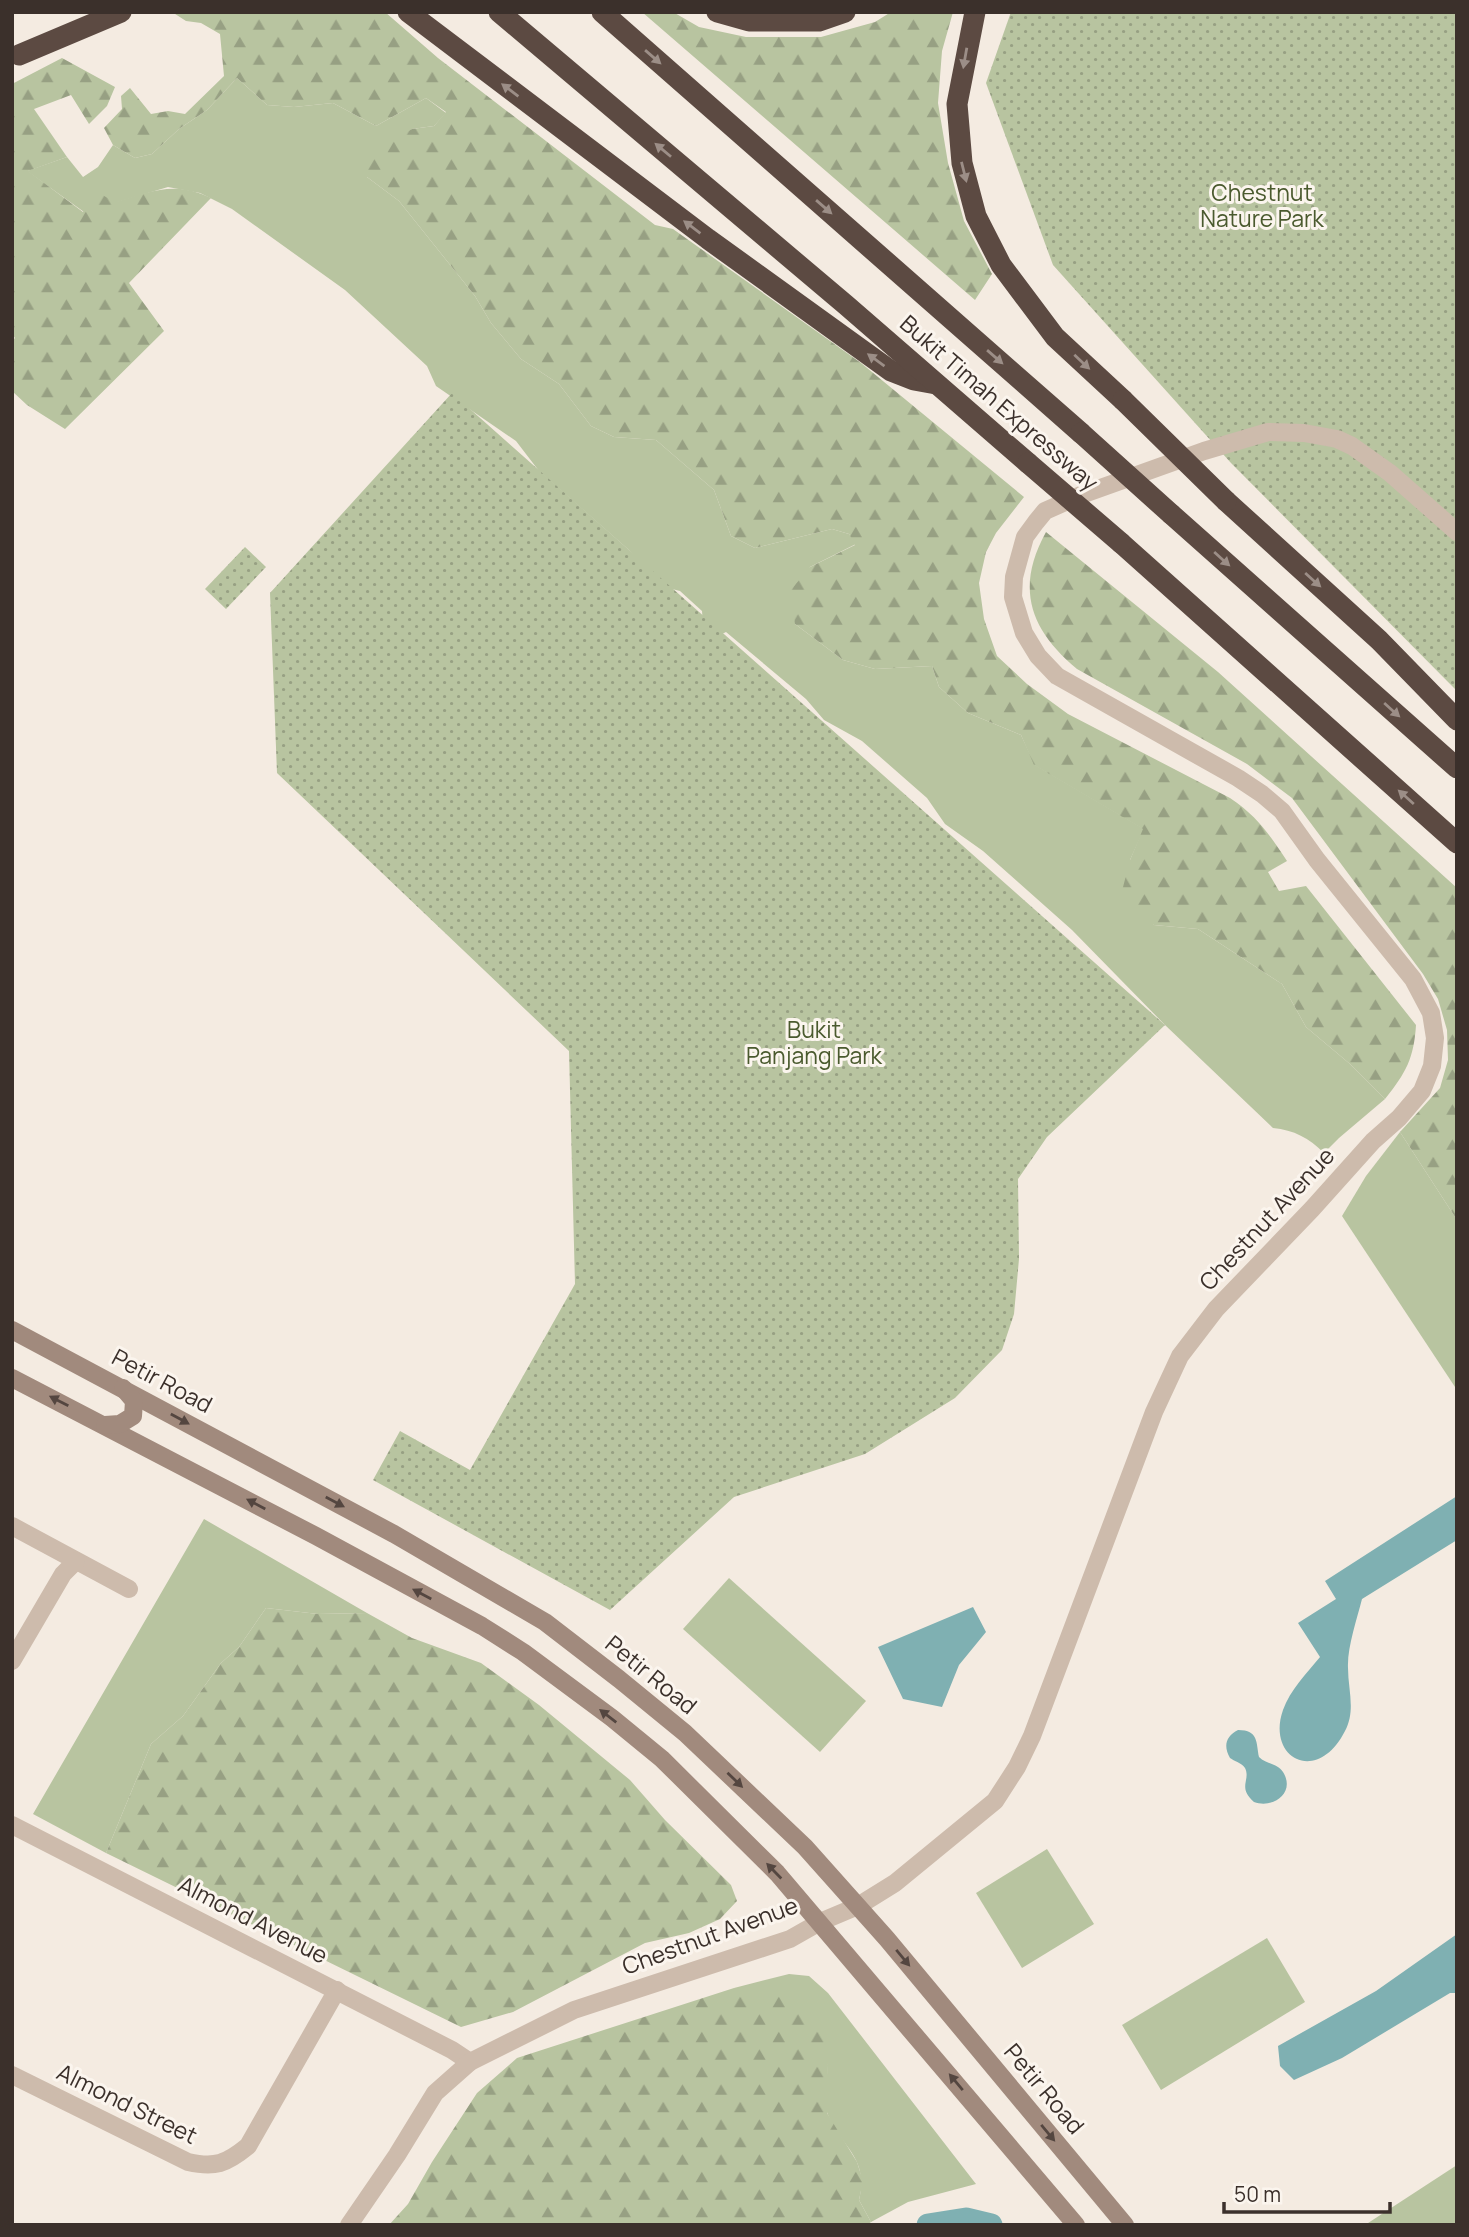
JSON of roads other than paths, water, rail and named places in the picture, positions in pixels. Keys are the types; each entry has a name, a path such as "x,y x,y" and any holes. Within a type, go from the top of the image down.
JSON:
{"highway":[{"path":"92,12 19,55 121,12"},
{"path":"408,12 708,239 891,371 914,380 939,384"},
{"name":"Bukit Timah Expressway","path":"499,12 939,384 1457,843"},
{"name":"Bukit Timah Expressway","path":"602,12 1457,768"},
{"path":"717,12 749,21 819,21 845,12"},
{"path":"975,12 957,104 962,163 976,216 1001,265 1055,337 1226,501 1379,640 1457,720"}],"main road":[{"name":"Petir Road","path":"12,1330 394,1534 545,1622 685,1733 805,1847 858,1906 1125,2225"},
{"path":"12,1378 316,1536 482,1626 523,1652 612,1718 662,1759 777,1873 1076,2225"},
{"path":"105,1425 120,1423 133,1416 134,1401 130,1393 120,1386"}],"street":[{"name":"Chestnut Avenue","path":"349,2225 435,2093 470,2062 574,2010 790,1939 820,1922 858,1906 895,1883 995,1801 1017,1767 1032,1736 1154,1412 1180,1356 1216,1309 1422,1091 1435,1051 1431,1013 1413,979 1317,860 1282,811 1238,778 1057,676 1038,656 1024,633 1013,597 1014,577 1025,537 1045,511 1081,495 1204,451 1268,432 1320,434 1352,446 1390,473 1457,532"},
{"path":"12,1526 129,1589"},
{"path":"12,1661 63,1574 76,1561"},
{"name":"Almond Avenue","path":"12,1825 337,1990 470,2062"},
{"name":"Almond Street","path":"12,2075 188,2162 207,2166 231,2161 248,2146 337,1990"}],"water":[{"path":"1457,1496 1457,1540 1362,1599 1348,1660 1351,1708 1345,1731 1334,1748 1321,1758 1309,1761 1297,1759 1288,1752 1282,1741 1280,1727 1283,1710 1294,1689 1320,1657 1298,1623 1336,1599 1325,1581"},
{"path":"973,1607 986,1632 959,1665 942,1707 903,1699 878,1647"},
{"path":"1238,1730 1250,1732 1257,1742 1259,1757 1283,1772 1287,1787 1285,1793 1275,1801 1261,1804 1254,1802 1246,1792 1245,1768 1230,1758 1226,1745 1228,1738"},
{"path":"1457,1934 1457,1993 1450,1993 1342,2058 1294,2080 1280,2066 1278,2046 1376,1991"}],"waterway":[{"path":"928,2225 966,2219 991,2225"}],"park label":[{"name":"Chestnut Nature Park","path":"1262,206"},
{"name":"Bukit Panjang Park","path":"814,1043"}]}
